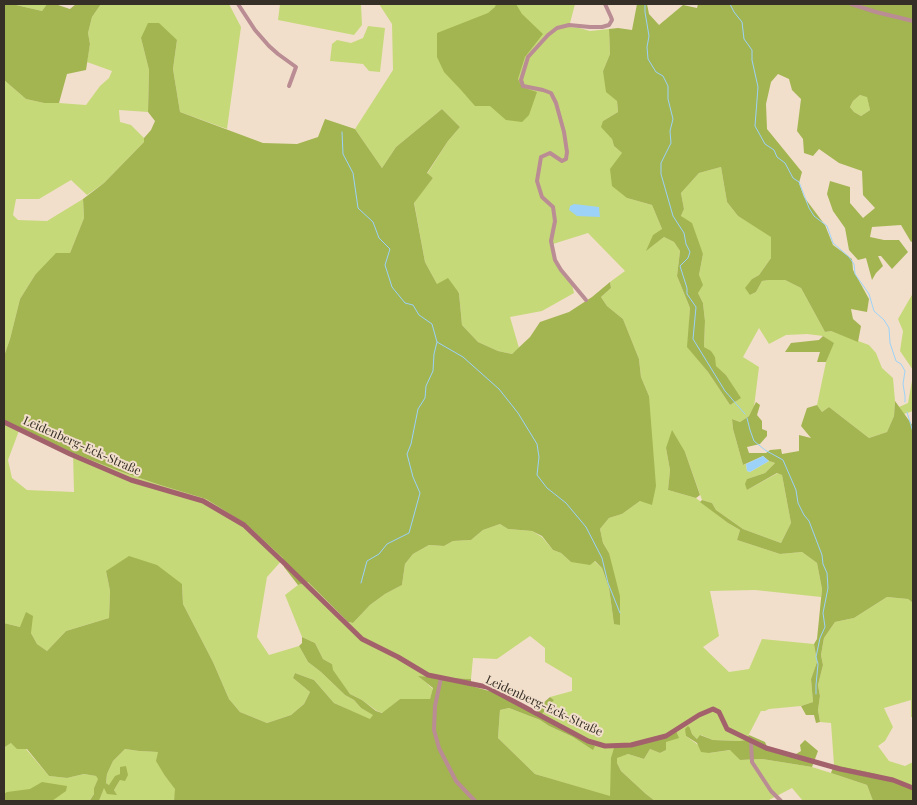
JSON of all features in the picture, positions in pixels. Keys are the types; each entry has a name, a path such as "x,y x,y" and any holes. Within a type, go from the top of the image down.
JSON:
{"street":[{"path":"238,4 255,30 269,46 296,67 289,86"},
{"path":"586,300 555,260 551,241 555,221 553,206 542,197 537,182 541,157 550,153 562,161 566,159 565,138 556,103 551,93 523,86 521,80 528,57 552,31 569,25 590,27 606,26 611,23 610,13 605,4"},
{"path":"851,4 913,21"},
{"name":"Leidenberg-Eck-Straße","path":"4,422 70,454 131,480 203,501 244,526 362,638 428,675 487,688 588,741 604,746 631,745 666,736 699,715 713,709 719,712 727,729 766,748 840,769 893,780 913,788"},
{"path":"441,678 435,706 434,730 439,748 456,781 475,801"},
{"path":"751,741 752,762 780,801"}],"green space":[{"path":"4,4 42,11 47,4 55,4 70,9 76,4 101,4 92,17 88,33 90,44 86,70 67,74 59,103 44,103 26,99 4,80"},
{"path":"12,4 47,4 42,11"},
{"path":"101,4 229,4 241,27 227,129 180,112 173,69 177,40 141,38 149,70 148,112 119,110 120,122 131,125 144,138 144,142 104,183 87,195 71,180 39,199 16,199 13,215 18,220 47,221 83,199 84,218 70,253 35,275 20,299 4,356 4,80 26,99 44,103 86,105 100,86 109,78 112,71 87,62 90,44 88,33 92,17"},
{"path":"280,4 361,4 362,25 354,35 278,20"},
{"path":"379,4 575,4 569,27 590,31 609,29 610,54 603,71 617,101 618,112 603,121 614,146 622,153 627,198 652,205 662,229 647,250 664,237 674,242 680,251 677,276 690,308 688,347 708,372 730,405 740,398 726,375 715,366 715,357 704,347 705,321 703,303 698,293 703,254 681,216 684,209 681,193 699,173 721,167 727,202 738,216 771,236 771,258 759,275 752,279 750,295 756,292 762,281 769,280 785,280 801,288 825,332 831,331 869,345 876,353 882,368 893,378 894,416 887,432 869,438 829,407 822,412 817,405 826,362 833,343 823,336 807,334 786,335 769,344 759,328 743,357 759,367 754,407 749,416 740,422 732,419 733,429 743,465 746,464 747,471 750,472 769,461 775,463 765,473 747,479 747,490 778,473 782,475 791,523 781,543 743,529 716,510 712,503 702,500 685,452 666,448 670,470 668,490 696,498 740,530 737,540 780,554 802,552 817,563 822,589 821,597 755,590 710,591 719,636 703,647 729,672 749,669 762,639 814,644 817,662 811,679 813,702 801,706 761,711 746,740 713,740 701,735 697,739 692,734 690,728 686,736 709,753 731,750 740,760 762,759 812,767 867,785 873,801 803,801 792,788 770,801 655,801 621,771 617,763 617,757 628,754 644,759 650,749 660,753 666,750 666,742 611,758 611,797 535,774 498,738 500,710 509,708 540,720 593,750 540,715 554,700 550,697 572,691 572,678 545,662 545,648 530,636 497,659 473,658 471,679 419,676 433,689 430,699 400,699 383,713 350,694 332,670 332,664 323,659 315,643 302,637 285,595 298,585 308,582 347,622 353,623 370,605 402,585 405,564 413,554 429,545 444,546 453,541 471,540 483,530 500,524 508,529 532,531 542,537 553,550 561,553 571,562 594,561 602,568 609,588 614,624 609,553 603,543 600,529 609,518 622,514 640,501 649,396 641,377 639,359 623,319 607,306 601,297 611,288 610,282 625,271 588,233 553,244 556,261 571,281 574,293 542,311 510,317 519,348 512,354 498,351 478,342 462,325 459,292 437,284 425,262 414,202 433,178 427,174 448,141 460,127 442,109 396,147 382,168 355,129 393,70 392,24"},
{"path":"496,4 516,4 522,14 543,34 525,57 518,79 522,87 537,92 529,115 522,122 506,120 490,106 475,106 444,72 437,57 437,33 488,13"},
{"path":"637,4 647,4 649,14 659,25 683,5 697,8 698,4 913,4 913,241 911,242 901,225 872,227 870,237 884,240 899,240 908,252 892,269 881,256 878,256 883,266 872,280 866,258 858,260 849,250 845,228 833,211 827,194 830,181 850,187 850,203 863,218 875,208 863,195 862,171 839,163 819,149 813,156 804,153 803,139 797,131 801,99 792,90 789,79 778,74 771,82 766,104 767,129 802,172 799,183 804,197 825,225 833,245 852,259 853,270 869,299 867,312 851,309 853,319 861,326 858,342 831,331 825,332 801,288 785,280 762,281 756,292 750,295 745,288 752,279 759,275 771,258 771,237 738,216 727,202 721,167 699,173 681,193 684,209 681,216 692,223 703,254 699,275 703,285 698,293 703,303 705,321 704,347 711,351 715,357 716,366 726,375 741,398 730,405 708,372 687,347 690,308 677,276 680,251 674,242 664,237 646,251 653,235 662,229 652,205 627,198 612,186 610,169 622,153 614,146 612,139 601,127 603,121 618,112 617,101 606,92 603,71 610,54 609,29 632,30","holes":["860,95 867,97 870,110 861,116 850,107 853,101"]},
{"path":"148,23 159,23 177,40 173,69 180,112 263,143 297,144 318,137 325,119 355,129 382,168 396,147 442,109 460,127 448,141 427,173 433,178 414,203 425,262 437,284 448,278 459,293 462,325 478,342 498,351 512,354 530,337 540,322 569,312 610,282 611,288 601,297 607,306 623,319 639,359 641,377 649,396 656,486 652,505 640,501 622,514 609,518 600,529 603,543 609,553 620,596 620,625 614,624 609,588 602,568 595,561 590,565 571,562 561,553 553,550 542,536 532,531 508,529 500,524 483,530 471,540 453,541 444,546 429,545 413,554 405,564 402,585 370,605 353,623 348,622 308,582 298,585 284,567 283,558 246,524 206,499 119,471 73,453 4,420 4,356 20,299 35,275 56,253 70,253 84,218 83,199 104,183 144,142 144,138 151,130 155,121 148,112 149,70 141,38"},
{"path":"368,26 385,28 380,72 369,71 363,64 330,61 332,44 337,40 351,43 363,38"},
{"path":"860,95 867,96 870,110 861,116 850,107 853,101"},
{"path":"913,293 913,370 900,351 903,331 898,319"},
{"path":"823,336 834,343 826,362 817,362 820,352 785,352 791,343 819,340"},
{"path":"913,375 913,411 904,414 899,407 908,403"},
{"path":"895,401 913,426 913,603 908,599 887,597 854,618 835,622 824,638 821,655 823,665 818,685 820,722 816,723 814,715 806,715 801,706 813,702 811,679 817,662 814,644 817,639 822,589 817,563 802,552 780,554 737,540 740,530 700,502 702,500 712,503 716,510 743,529 781,543 791,523 782,475 777,473 747,490 745,484 747,479 765,473 775,463 763,456 743,465 732,419 740,422 749,416 756,402 760,405 757,415 762,421 762,429 767,431 767,436 760,444 747,447 749,453 766,453 770,450 781,449 782,454 799,451 799,435 811,438 801,426 807,408 817,405 822,412 829,407 869,438 887,432 894,416"},
{"path":"4,420 20,428 8,460 12,478 27,490 74,492 73,453 119,471 206,499 246,524 284,558 267,577 257,637 269,655 299,646 308,662 361,708 374,715 371,720 334,703 314,680 295,673 293,678 310,692 304,704 291,715 267,723 240,712 229,699 213,662 183,604 182,584 106,571 110,591 109,618 66,631 47,651 37,644 31,633 20,627 4,623"},
{"path":"672,430 685,452 700,495 696,498 668,490 670,470 666,448"},
{"path":"129,556 157,565 182,584 183,604 213,662 229,699 240,712 267,723 291,715 304,704 310,692 293,678 295,673 314,680 334,703 370,719 373,715 345,695 308,662 299,646 302,643 302,637 315,643 323,659 332,664 333,670 350,694 382,713 400,699 430,699 433,688 418,676 471,679 471,686 493,692 533,712 550,697 554,700 541,715 595,746 593,750 540,720 509,708 500,710 498,738 535,774 610,796 611,758 614,748 676,731 679,738 666,742 666,750 660,753 650,749 644,759 628,754 617,758 621,771 655,801 174,801 175,789 156,761 158,752 125,749 113,761 107,774 106,783 109,785 115,776 120,774 120,767 126,766 128,775 125,781 120,780 114,790 117,795 107,794 104,788 99,801 90,800 94,794 94,788 98,779 96,776 84,774 67,778 49,776 27,749 17,749 11,743 4,747 4,623 20,627 26,612 33,616 31,633 37,644 47,651 66,631 109,618 110,591 106,571"},
{"path":"887,597 908,599 913,603 913,717 911,717 911,700 884,708 893,727 885,741 878,746 889,761 905,766 913,762 913,790 834,765 831,723 820,722 818,710 820,696 818,685 823,665 821,655 824,638 835,622 854,618"},
{"path":"688,726 697,739 700,735 713,740 739,741 746,740 749,735 765,742 769,751 791,757 801,751 800,745 805,740 818,751 812,767 762,759 740,760 730,750 709,753 701,752 697,743 686,736 685,729"},
{"path":"11,743 26,749 49,776 67,778 84,774 96,776 99,778 94,788 94,794 89,801 4,801 4,747"},
{"path":"125,749 158,752 165,776 176,789 174,801 99,801 104,787 116,794 114,790 120,780 120,774 109,785 106,783 107,774 113,761"},
{"path":"834,765 877,774 913,790 913,801 873,801 867,785 831,773"},
{"path":"42,782 67,786 66,791 52,801 4,801 4,794 7,792 30,789"}],"water":[{"path":"574,204 599,207 600,217 577,216 569,210 570,206"},
{"path":"763,456 769,461 750,472 747,471 746,464"}],"waterway":[{"path":"645,4 649,36 647,47 648,59 656,72 663,76 668,86 668,99 673,119 670,131 671,143 661,163 661,174 673,216 684,233 690,252 688,258 680,266 687,294 696,307 693,339 725,391 745,414"},
{"path":"730,4 742,22 744,39 752,50 752,60 758,87 755,126 765,144 774,150 777,157 785,163 793,178 799,182 809,208 814,216 827,226 833,243 854,264 855,274 869,294 874,311 884,320 889,328 890,343 896,361 901,364 905,371 903,384 905,402"},
{"path":"342,132 343,154 353,173 358,208 373,222 379,238 390,249 385,265 392,287 405,303 413,305 419,315 432,324 437,342 463,357 499,389 518,413 537,444 539,457 537,475 547,488 566,503 586,527 602,558 608,583 620,613"},
{"path":"361,583 367,561 379,554 387,544 409,533 420,493 413,477 407,454 411,444 418,409 425,398 426,386 433,371 437,342"},
{"path":"907,412 913,432"},
{"path":"747,418 754,441 783,460 796,490 798,503 809,521 827,573 828,588 823,613 825,627 820,638 816,657 818,664 816,694"}]}
